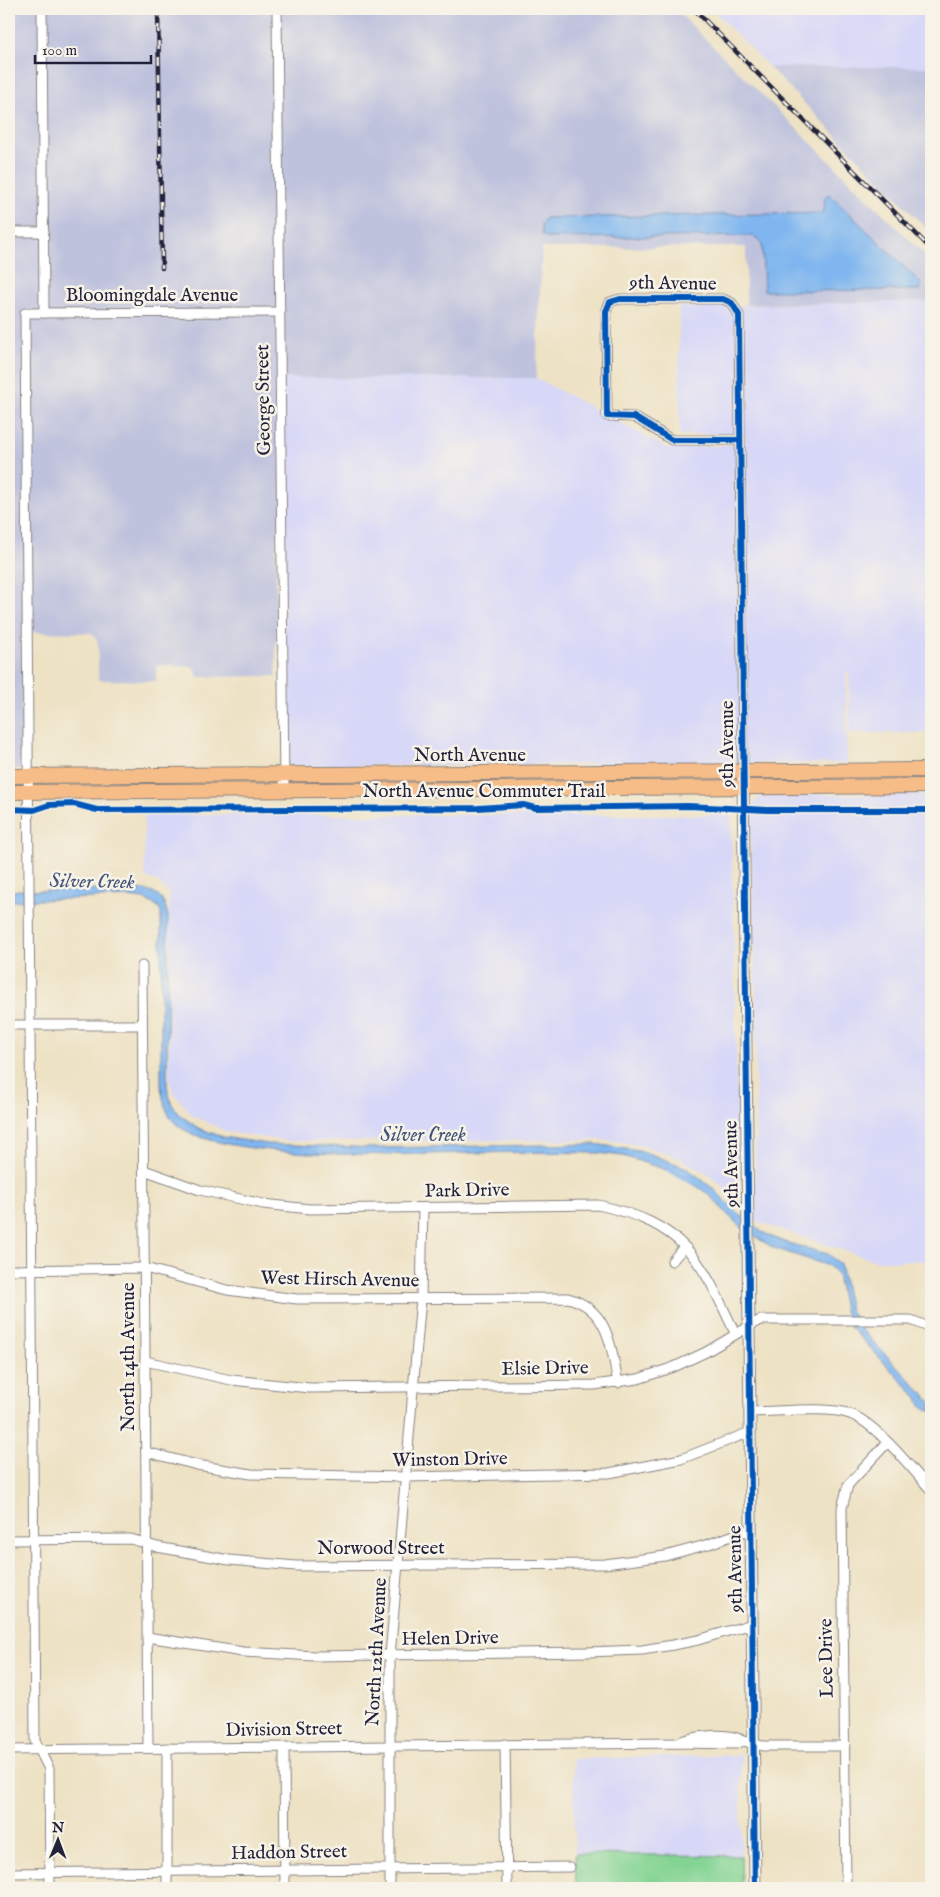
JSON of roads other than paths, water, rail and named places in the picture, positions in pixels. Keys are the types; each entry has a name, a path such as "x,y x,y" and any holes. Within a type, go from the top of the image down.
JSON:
{"main road":[{"name":"North Avenue","path":"9,776 931,770"},
{"name":"North Avenue","path":"9,792 931,786"}],"street":[{"path":"42,9 44,313"},
{"name":"George Street","path":"277,9 284,790"},
{"path":"9,232 44,232"},
{"name":"9th Avenue","path":"740,440 672,440 634,417 607,416 606,311 610,302 620,299 723,299 732,303 739,315 752,1624 748,1742 754,1888"},
{"name":"Bloomingdale Avenue","path":"28,776 25,313 280,312"},
{"path":"28,776 35,1741 49,1769 50,1888"},
{"name":"North 14th Avenue","path":"142,966 148,1748"},
{"path":"9,1026 142,1025"},
{"name":"Park Drive","path":"144,1170 200,1190 263,1204 310,1209 598,1205 626,1211 668,1231 699,1261 735,1333"},
{"name":"North 12th Avenue","path":"390,1888 390,1656 414,1387 420,1298 423,1208"},
{"path":"672,1260 684,1247"},
{"name":"West Hirsch Avenue","path":"9,1270 145,1268 200,1284 274,1297 336,1300 559,1297 579,1302 595,1313 603,1324 609,1339 618,1383"},
{"name":"Elsie Drive","path":"145,1361 211,1377 258,1384 310,1388 618,1383 638,1379 674,1367 706,1352 749,1324 760,1320 911,1320 931,1328"},
{"path":"750,1412 839,1411 859,1418 887,1443 931,1490"},
{"name":"Winston Drive","path":"146,1452 197,1465 251,1474 407,1477 592,1474 634,1470 681,1459 750,1432"},
{"name":"Lee Drive","path":"846,1888 842,1508 848,1485 887,1443"},
{"name":"Norwood Street","path":"9,1540 131,1539 204,1556 266,1565 605,1564 637,1561 709,1544 751,1529"},
{"name":"Helen Drive","path":"147,1637 272,1655 390,1656 642,1650 698,1640 752,1624"},
{"name":"Division Street","path":"9,1750 679,1742 692,1745 748,1742 763,1746 845,1746"},
{"path":"505,1744 507,1888"},
{"path":"284,1747 285,1888"},
{"path":"167,1748 167,1888"},
{"name":"Haddon Street","path":"9,1873 570,1867"}],"water":[{"path":"829,194 921,283 920,290 767,291 764,290 761,241 753,236 548,238 542,235 541,225 545,218 821,213 824,211 825,197"},
{"path":"133,888 156,895 166,908 168,916 167,1086 171,1103 180,1115 198,1128 223,1137 268,1144 378,1148 595,1144 645,1152 687,1168 762,1232 784,1242 828,1254 840,1264 850,1310 861,1329 931,1402 931,1412 920,1404 918,1398 851,1328 844,1310 837,1274 829,1266 774,1248 762,1241 737,1224 707,1193 676,1173 623,1156 597,1153 362,1154 270,1150 229,1144 196,1135 174,1122 166,1110 161,1087 161,913 159,907 144,899 126,897 9,901 9,892 18,890 48,891"}],"waterway":[{"name":"Silver Creek","path":"667,1170 693,1184"}],"railway":[{"path":"158,9 162,268"},
{"path":"694,9 931,249"}]}
